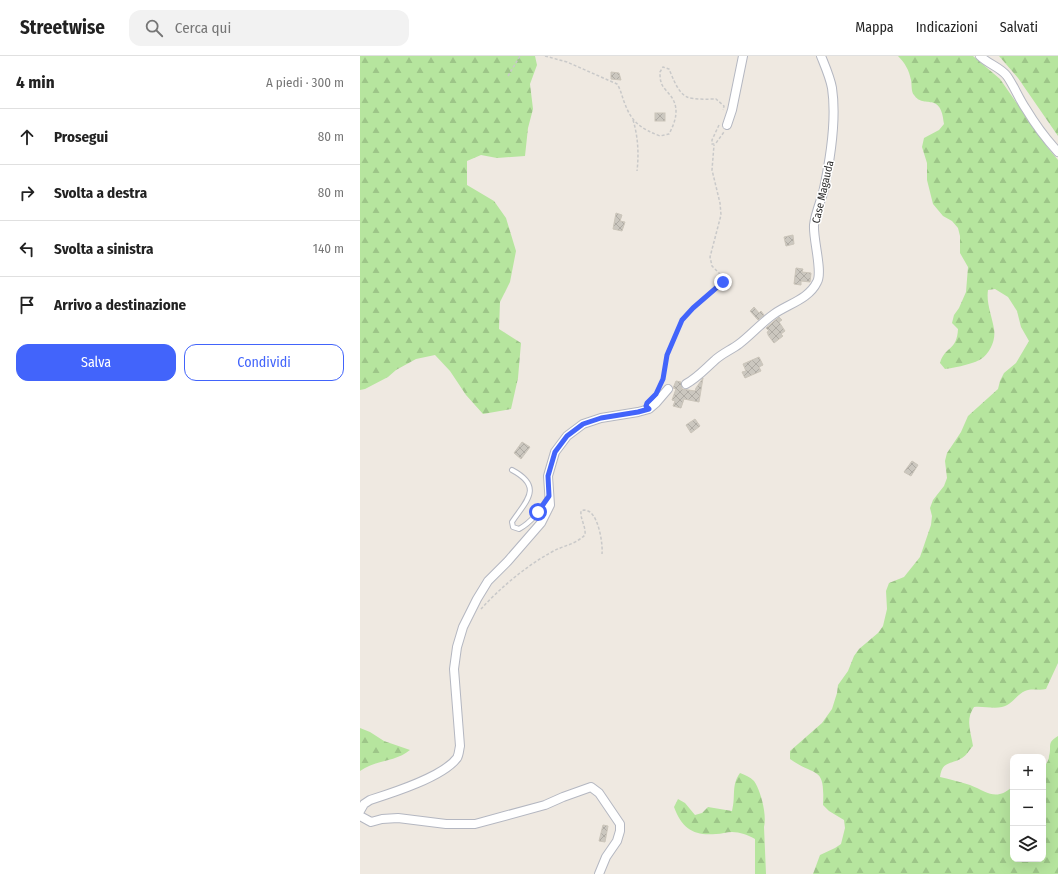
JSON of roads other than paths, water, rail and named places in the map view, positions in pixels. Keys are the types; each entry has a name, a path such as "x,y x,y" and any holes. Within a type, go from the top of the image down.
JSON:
{"street":[{"path":"724,122 732,110 743,56"},
{"name":"Case Magauda","path":"686,384 715,360 739,344 774,314 804,296 814,288 818,281 819,271 814,224 822,198 831,156 833,101 832,87 821,56"},
{"path":"980,56 984,60 996,66 1007,76 1026,110 1058,152"},
{"path":"360,811 364,804 370,800 410,787 446,769 458,757 460,746 454,669 457,648 463,627 488,581 508,561 541,523 550,505 548,476 555,452 567,436 583,424 601,418 649,409 656,404 668,389"},
{"path":"360,816 371,822 382,819 398,818 446,824 475,824 545,805 591,787 599,793 620,824 620,831 616,841 599,874"}],"lane":[{"path":"512,470 525,477 529,483 530,492 528,500 512,522 513,527 519,529 532,520 549,496"}]}
